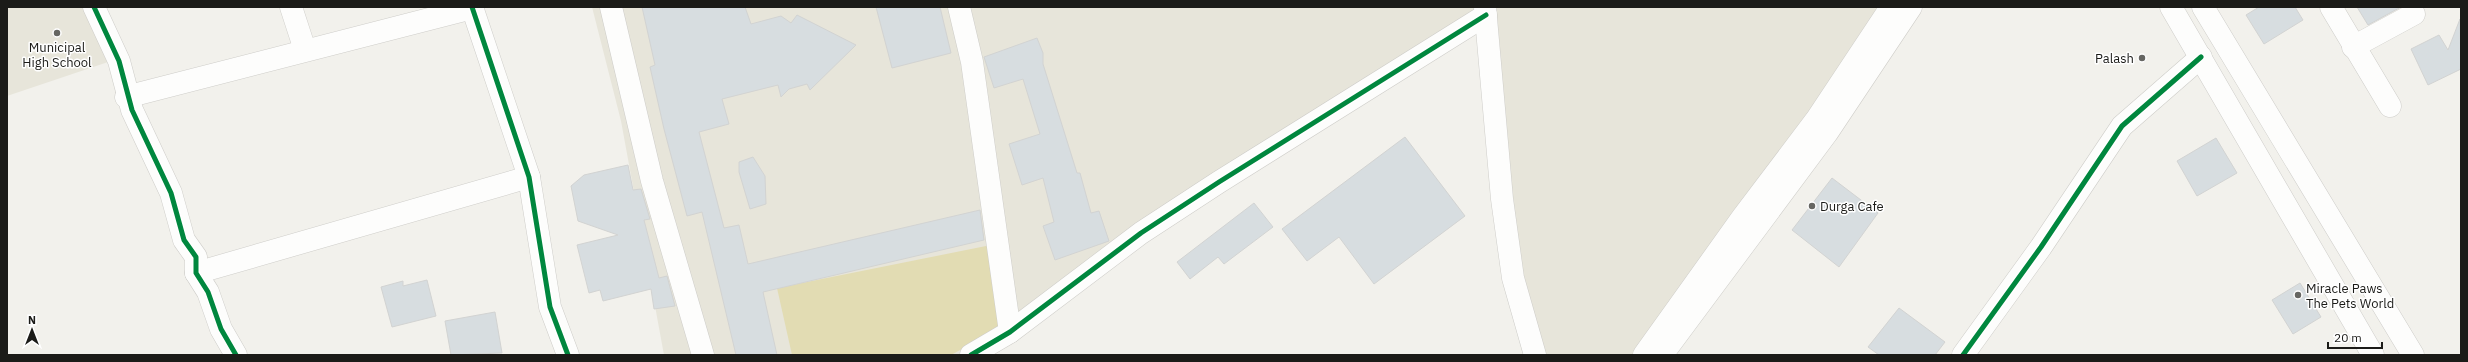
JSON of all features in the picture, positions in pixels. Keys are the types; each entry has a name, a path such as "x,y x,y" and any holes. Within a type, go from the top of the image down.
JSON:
{"street":[{"path":"94,7 119,61 126,97 171,193 184,240 196,257 196,273 208,292 221,329 236,355"},
{"path":"291,7 305,50"},
{"path":"126,97 472,7 529,177 550,307 568,355"},
{"path":"611,7 652,181 703,355"},
{"path":"959,7 972,62 1010,332"},
{"path":"1644,355 1738,224 1816,120 1891,7"},
{"path":"1662,355 1827,133 1911,7"},
{"path":"2171,7 2373,355"},
{"path":"2203,7 2413,355"},
{"path":"2331,7 2353,47 2390,106"},
{"path":"2353,47 2416,9"},
{"path":"983,352 1164,218 1261,153 1486,11 1502,199 1513,278 1534,355"},
{"path":"1963,355 2041,247 2122,126 2201,57"},
{"path":"196,273 529,177"}],"shaded area":[{"name":"Municipal High School","path":"7,7 99,7 117,59 7,96"},
{"path":"592,7 1476,7 1476,15 1010,325 959,355 664,355 621,121"},
{"path":"1492,7 1898,7 1649,355 1541,355 1523,288"},
{"path":"991,245 1009,323 951,355 792,355 777,288"}],"building":[{"path":"642,7 745,7 751,24 781,16 791,23 797,15 856,45 810,90 807,84 789,89 781,97 778,85 722,99 729,124 699,132 724,228 739,225 748,264 980,210 984,240 763,292 777,355 736,355 702,212 687,216 664,129 650,67 655,65"},
{"path":"876,7 940,7 951,53 892,68"},
{"path":"2259,7 2295,7 2303,20 2264,44 2246,15"},
{"path":"2357,7 2401,7 2368,25"},
{"path":"2460,19 2461,69 2428,85 2411,49 2439,35 2448,50"},
{"path":"1037,38 1043,53 1043,64 1077,173 1080,173 1091,213 1099,211 1109,241 1055,260 1043,226 1054,222 1043,178 1022,185 1009,144 1040,134 1023,79 994,88 984,57"},
{"path":"1405,137 1465,216 1374,284 1339,237 1307,261 1282,229"},
{"path":"2216,138 2237,173 2197,196 2177,161"},
{"path":"753,157 765,176 766,204 750,209 739,172 739,162"},
{"path":"628,165 633,190 641,189 650,219 644,220 659,278 667,276 675,306 654,309 651,289 603,301 600,290 589,293 577,245 618,235 578,221 571,186 584,175"},
{"path":"1832,178 1878,213 1839,267 1792,230"},
{"path":"1254,203 1273,227 1224,264 1218,257 1190,279 1177,262"},
{"path":"427,280 436,316 392,327 381,287 403,281 403,286"},
{"path":"2300,283 2321,317 2293,334 2272,300"},
{"path":"1899,308 1945,342 1935,355 1879,355 1868,347"},
{"path":"495,312 502,353 451,355 445,321"}],"cycle path":[{"path":"94,7 119,61 132,110 171,193 184,240 196,257 196,273 208,292 221,329 236,355"},
{"path":"472,7 529,177 550,307 568,355"},
{"path":"971,355 1010,332 1141,233 1219,182 1486,15"},
{"path":"1963,355 2041,247 2122,126 2201,57"}],"place":[{"name":"Municipal High School","path":"57,33"},
{"name":"Palash","path":"2142,58"},
{"name":"Durga Cafe","path":"1812,206"},
{"name":"Miracle Paws The Pets World","path":"2298,295"}]}
